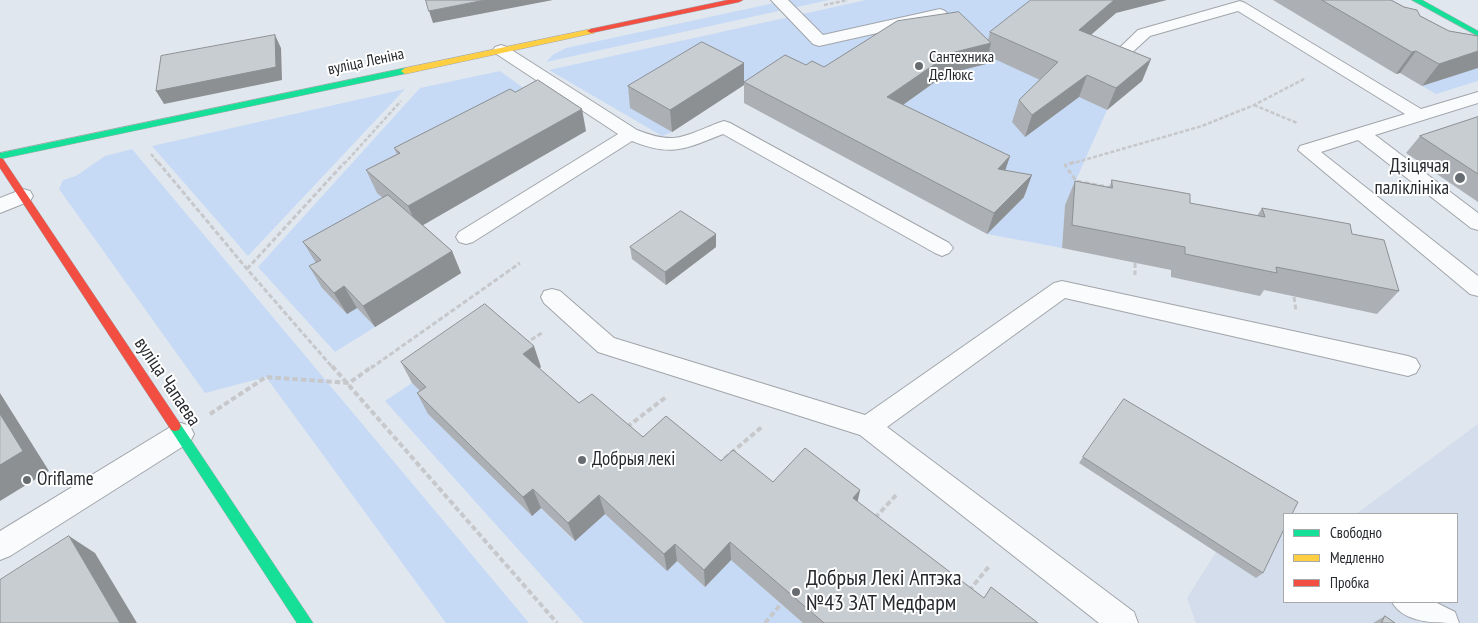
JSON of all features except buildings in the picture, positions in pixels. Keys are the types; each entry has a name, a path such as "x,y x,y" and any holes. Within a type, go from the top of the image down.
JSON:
{"street":[{"name":"вуліца Леніна","path":"0,156 739,0"},
{"path":"1416,0 1478,34"},
{"name":"вуліца Чапаева","path":"0,161 306,623"}],"lane":[{"path":"779,0 819,41 940,14"},
{"path":"1119,56 1144,33 1240,6 1419,115"},
{"path":"502,50 631,134 656,144 677,145 724,127 942,248"},
{"path":"1478,97 1307,150 1478,288"},
{"path":"1361,133 1478,222"},
{"path":"466,237 631,134"},
{"path":"0,206 23,196"},
{"path":"868,427 1062,289 1408,366"},
{"path":"552,297 606,345 868,427 1123,623"},
{"path":"0,547 181,434"},
{"path":"1409,603 1444,623"}],"path":[{"path":"1115,188 1076,181 1065,165 1202,126 1254,105 1334,63"},
{"path":"247,269 404,98"},
{"path":"149,151 247,269 349,383 557,623"},
{"path":"181,434 266,377 349,383 520,263"},
{"path":"619,433 697,374"},
{"path":"717,464 792,403"},
{"path":"870,522 922,469"},
{"path":"964,596 1013,538"},
{"path":"765,623 781,604"}],"shaded area":[{"path":"788,0 829,0 546,62 554,54 566,48"},
{"path":"866,0 1056,0 1079,97 1107,110 1065,205 1062,248 987,234 1026,195 999,182 759,93 703,64 631,108 672,132 662,136 549,70"},
{"path":"1478,55 1478,81 1436,94 1422,86 1465,72"},
{"path":"500,71 543,102 403,215 322,288 347,314 357,308 375,327 335,352 258,267 420,88"},
{"path":"405,89 248,256 152,146"},
{"path":"132,149 529,623 446,623 266,377 205,393 59,189 63,180 76,176 105,156"},
{"path":"412,383 437,407 428,414 531,515 541,508 574,541 614,505 667,571 677,561 705,587 739,551 764,589 803,623 584,623 385,401"},
{"path":"1478,424 1478,623 1196,623 1187,598 1216,552 1256,578 1283,523 1283,603 1458,603 1458,513 1357,513"}],"traffic: fast":[{"path":"1416,0 1478,34"},
{"path":"0,156 405,71"},
{"path":"175,426 306,623"}],"traffic: slow":[{"path":"405,71 591,31"}],"traffic: jam":[{"path":"591,31 739,0"},
{"path":"0,161 175,426"}],"place":[{"name":"Сантехника ДеЛюкс","path":"919,66"},
{"name":"Дзіцячая паліклініка","path":"1460,178"},
{"name":"Добрыя лекі","path":"582,460"},
{"name":"Oriflame","path":"27,480"},
{"name":"Добрыя Лекі Аптэка №43 ЗАТ Медфарм","path":"796,592"}]}
